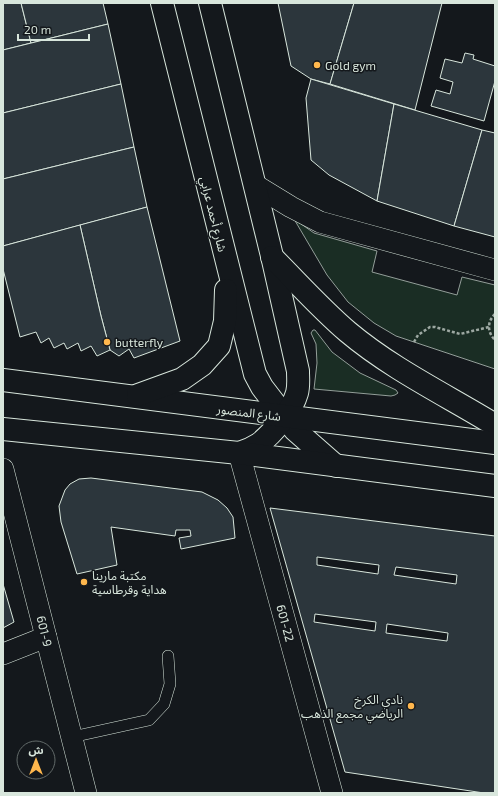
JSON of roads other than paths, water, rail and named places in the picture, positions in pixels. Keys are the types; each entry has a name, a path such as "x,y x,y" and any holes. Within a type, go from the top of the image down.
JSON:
{"main road":[{"name":"شارع أحمد عرابي","path":"162,3 254,374 284,416 306,440 336,466"},
{"path":"210,3 272,256 298,371 297,394 284,416 269,435 258,445 239,454"},
{"path":"272,256 319,305 348,332 380,356 495,425"},
{"path":"132,397 182,379 202,365 219,346 225,321 227,265"},
{"name":"شارع المنصور","path":"3,380 495,444"},
{"path":"3,429 239,454 495,486"}],"street":[{"path":"254,185 291,208 320,222 495,270"},
{"name":"601-22","path":"239,454 332,793"},
{"name":"601-9","path":"3,469 86,793"},
{"path":"3,654 46,637"}],"lane":[{"path":"72,737 149,720 164,704 170,684 168,656"}],"place":[{"name":"Gold gym","path":"317,65"},
{"name":"butterfly","path":"107,342"},
{"name":"مكتبة مارينا هداية وقرطاسية","path":"84,582"},
{"name":"نادي الكرخ الرياضي مجمع الذهب","path":"411,706"}]}
